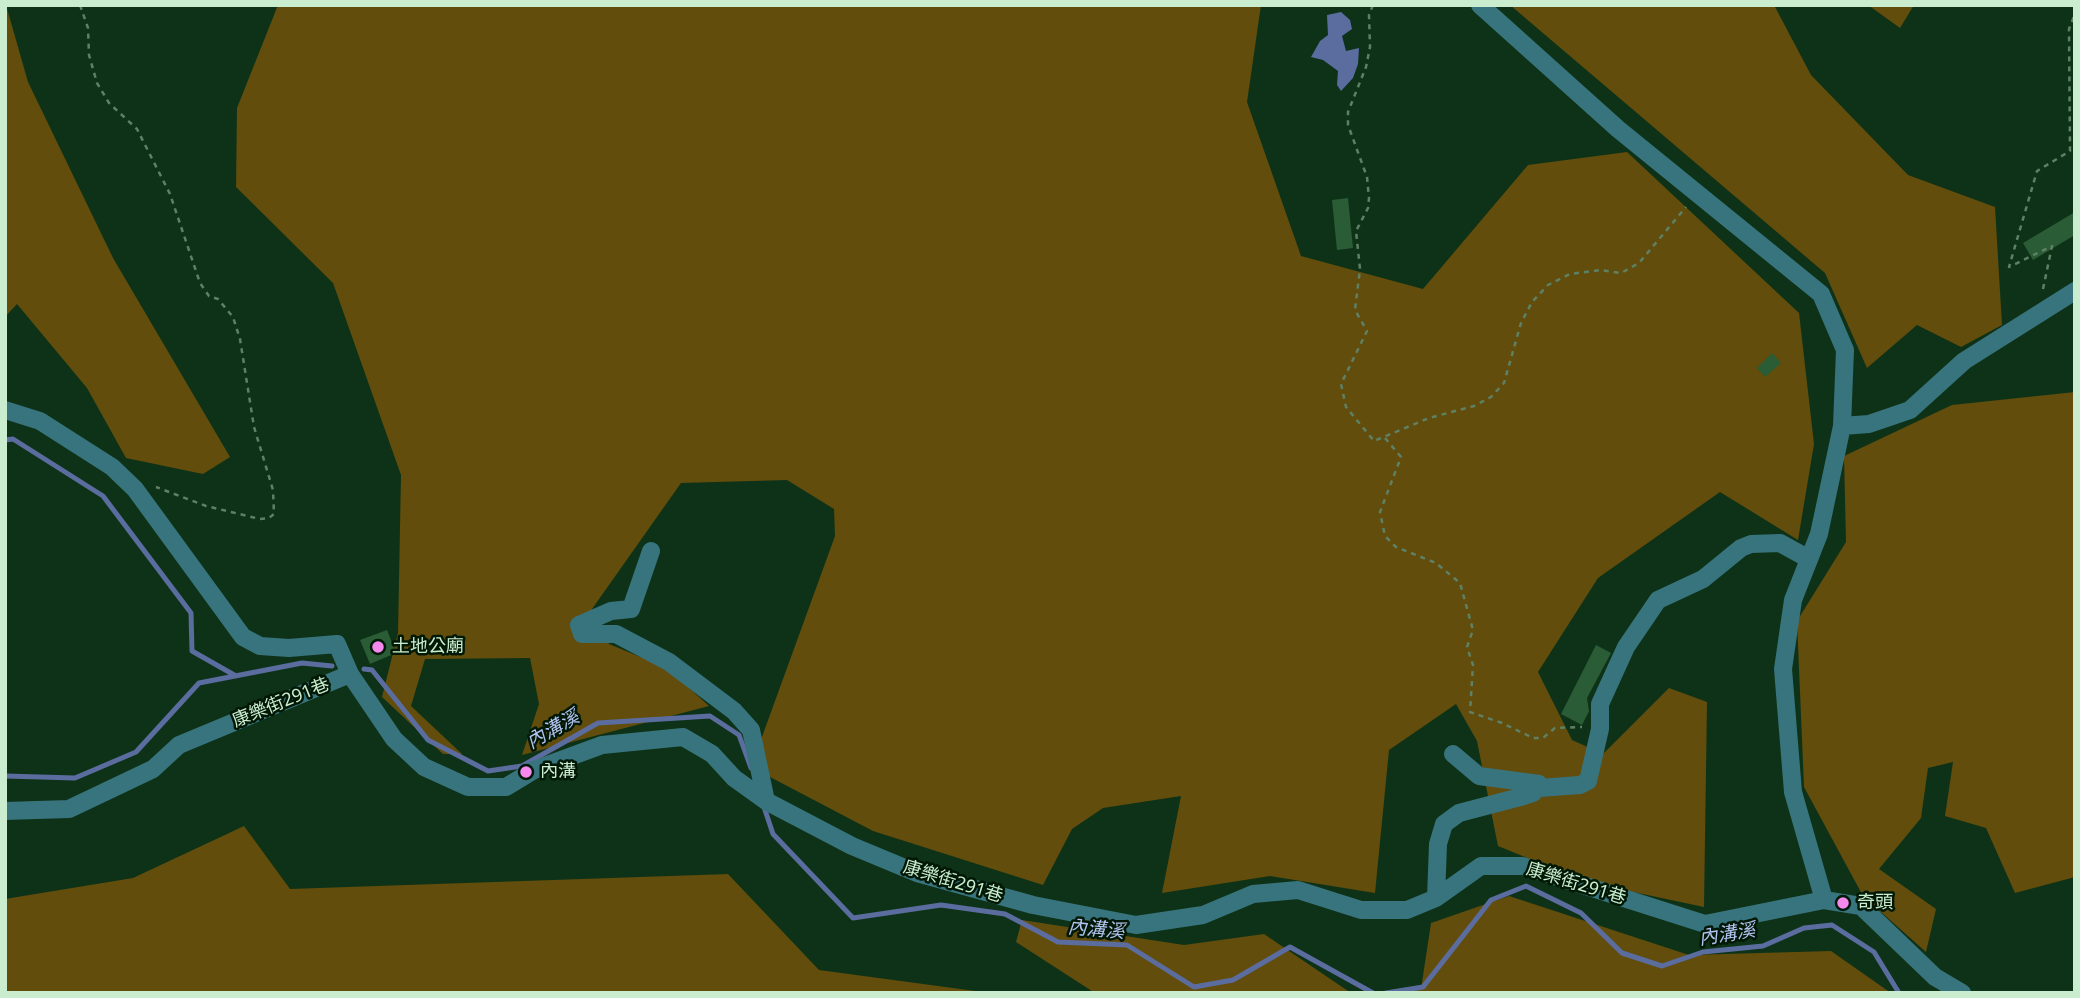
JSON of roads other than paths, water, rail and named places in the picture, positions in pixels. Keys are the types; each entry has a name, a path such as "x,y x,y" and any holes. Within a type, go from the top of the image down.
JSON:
{"street":[{"path":"1479,5 1618,129 1821,294 1845,350 1842,426 1819,534 1793,600 1783,669 1794,792 1824,900"},
{"path":"1842,426 1869,425 1910,410 1964,361 2075,290"},
{"path":"5,410 20,412 40,421 112,467 135,489 243,637 260,646 289,648 337,644 350,674"},
{"path":"1436,898 1438,844 1444,824 1459,813 1524,796 1539,788 1580,785 1588,781 1600,729 1600,704 1626,647 1658,600 1703,579 1741,548 1751,544 1780,543 1809,559"},
{"path":"651,551 631,609 611,611 579,625 582,634 616,634 669,662 734,711 751,730 766,801"},
{"name":"康樂街291巷","path":"5,811 69,809 153,769 179,744 350,674 394,739 424,767 468,787 506,787 534,771 602,745 682,737 712,754 734,778 766,801 852,846 917,873 1032,905 1136,925 1203,915 1253,894 1298,890 1361,910 1407,910 1436,898 1481,866 1523,866 1705,924 1824,900 1861,906 1934,977 1962,993"},
{"path":"1453,754 1479,776 1537,783 1539,788"}],"water":[{"path":"1341,12 1350,20 1352,29 1342,36 1346,51 1359,48 1358,64 1353,78 1341,91 1337,85 1338,71 1323,60 1311,57 1320,41 1328,35 1327,15"}],"waterway":[{"path":"5,440 13,439 103,496 191,613 192,651 236,676"},
{"name":"內溝溪","path":"5,776 75,778 136,752 199,683 302,663 332,666"},
{"name":"內溝溪","path":"364,669 372,670 428,740 488,771 522,766 598,723 710,716 739,735 751,768"},
{"name":"內溝溪","path":"764,807 773,834 853,918 941,905 1005,914 1058,942 1127,945 1194,987 1233,980 1290,947 1373,993"},
{"name":"內溝溪","path":"1386,993 1423,987 1491,900 1526,886 1581,913 1622,953 1662,966 1703,952 1763,946 1804,928 1832,925 1874,952 1899,993"}],"place":[{"name":"土地公廟","path":"378,647"},
{"name":"內溝","path":"526,772"},
{"name":"奇頭","path":"1843,903"}]}
